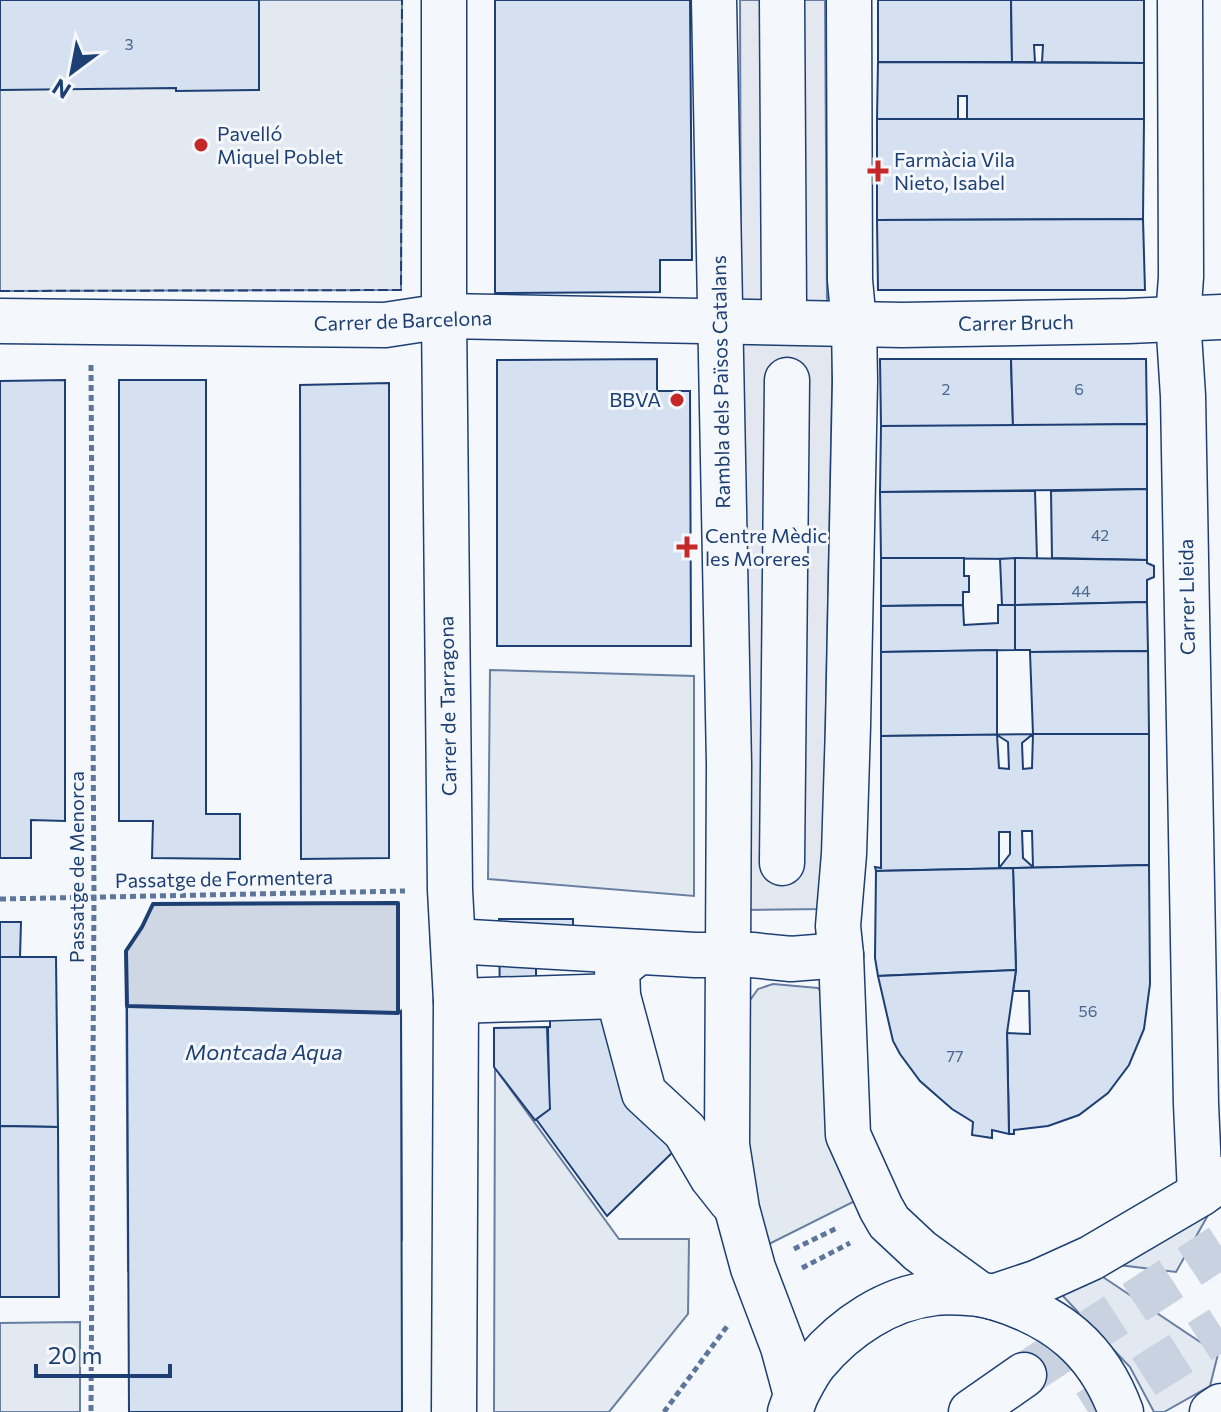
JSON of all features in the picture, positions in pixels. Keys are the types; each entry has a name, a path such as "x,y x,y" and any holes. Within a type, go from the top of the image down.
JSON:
{"main road":[{"name":"Carrer de Tarragona","path":"444,0 444,316 450,890 454,970 454,1412"},
{"name":"Rambla dels Països Catalans","path":"714,0 729,765 727,1145 737,1209 765,1281 783,1347 793,1404"},
{"path":"782,0 784,303"},
{"path":"849,0 850,280 855,381 849,713 838,926 848,1135 881,1208 869,1223 920,1251 986,1295 1035,1312 1066,1332 1092,1358 1113,1389 1121,1412"},
{"name":"Carrer Lleida","path":"1180,0 1181,277 1178,318 1183,396 1196,1104 1211,1187"},
{"name":"Carrer de Barcelona","path":"0,321 385,325 444,316 854,324"},
{"name":"Carrer Bruch","path":"854,324 1098,322 1221,317"},
{"name":"Rambla dels Països Catalans","path":"742,379 833,381"},
{"path":"783,863 787,380"},
{"path":"454,970 625,972 727,956 791,959 841,955"},
{"path":"454,970 625,972"},
{"path":"625,972 644,1093 685,1131 712,1177 737,1209"},
{"path":"793,1404 813,1366 836,1340 866,1318 898,1302 936,1293 986,1295 1038,1282 1091,1258 1211,1187"},
{"path":"971,1412 1024,1375"},
{"path":"1212,1412 1221,1406"}],"path":[{"name":"Passatge de Menorca","path":"90,322 94,897 91,1412"},
{"name":"Passatge de Formentera","path":"0,899 450,890"},
{"path":"765,1281 869,1223"},
{"path":"664,1412 724,1330 765,1281 869,1223"}],"shaded area":[{"name":"Pavelló Miquel Poblet","path":"0,0 402,0 401,290 0,291"},
{"path":"740,0 825,0 827,303 741,303"},
{"path":"742,342 833,342 822,909 743,910"},
{"path":"490,670 694,676 694,896 488,879"},
{"path":"773,984 818,988 826,997 855,1201 767,1245 751,1199 746,1144 748,1003 758,989"},
{"path":"495,1068 619,1239 689,1239 688,1314 609,1412 494,1412"},
{"path":"1216,1201 1176,1272 1119,1265"},
{"path":"1097,1273 1218,1354 1210,1386 1164,1412 1154,1412 1130,1367 1061,1294"},
{"path":"80,1322 80,1412 0,1412 0,1323"}],"water":[{"name":"Montcada Aqua","path":"398,903 402,1240 367,1240 360,1272 128,1271 126,951 153,904"}],"building":[{"path":"0,0 259,0 259,90 0,90"},
{"path":"495,0 690,0 692,260 660,260 660,292 495,293"},
{"path":"878,0 1011,0 1012,62 878,62"},
{"path":"1011,0 1144,0 1144,63 1042,62 1043,45 1034,45 1035,62 1012,62"},
{"path":"878,62 1144,63 1144,119 967,119 967,96 958,96 958,119 877,119"},
{"path":"877,119 1144,119 1143,219 877,220"},
{"path":"1143,219 1145,290 878,290 877,220"},
{"path":"657,359 657,391 690,391 691,646 497,646 497,360"},
{"path":"880,359 1011,359 1013,426 881,426"},
{"path":"1011,359 1146,359 1147,424 1013,426"},
{"path":"65,380 65,821 31,820 31,858 0,858 0,381"},
{"path":"119,380 206,380 206,814 240,814 240,859 152,858 153,821 119,821"},
{"path":"389,383 389,858 301,859 300,385"},
{"path":"1147,424 1147,489 880,492 881,426"},
{"path":"1147,489 1147,560 1052,558 1051,491"},
{"path":"1035,491 1037,559 881,558 880,492"},
{"path":"881,558 964,558 964,576 969,576 969,592 963,592 963,605 881,606"},
{"path":"1015,558 1015,605 1002,605 1000,559"},
{"path":"1015,558 1147,560 1154,566 1154,577 1147,580 1147,602 1015,605"},
{"path":"1147,602 1148,651 1015,650 1015,605"},
{"path":"963,605 964,625 998,623 998,605 1015,605 1015,650 881,652 881,606"},
{"path":"997,650 997,735 881,736 881,652"},
{"path":"1148,651 1149,734 1033,734 1030,652"},
{"path":"1033,734 1149,734 1149,865 876,871 875,867 881,868 881,736","holes":["1033,734 1032,768 1023,769 1022,743","997,735 1008,742 1009,769 999,768","1022,831 1032,831 1033,867 1023,858","999,832 1010,832 1010,854 999,868"]},
{"path":"1149,865 1150,984 1144,1029 1129,1065 1108,1093 1079,1115 1048,1126 1014,1130 1014,1134 1009,1134 1007,1033 1030,1034 1029,991 1013,991 1016,970 1013,868"},
{"path":"1013,868 1016,970 878,976 875,958 876,871"},
{"path":"499,919 573,919 573,951 536,951 536,1013 500,1013"},
{"path":"0,922 21,922 20,957 0,957"},
{"path":"0,957 56,957 58,1127 0,1126"},
{"path":"1016,970 1007,1033 1009,1134 992,1130 992,1138 972,1135 973,1122 952,1109 920,1081 900,1054 893,1041 878,976"},
{"name":"Montcada Aqua","path":"127,1006 401,1011 402,1412 129,1412"},
{"path":"550,1018 617,1019 676,1149 607,1216 536,1119 549,1109"},
{"path":"547,1027 550,1109 535,1120 494,1067 494,1028"},
{"path":"0,1126 58,1127 59,1297 0,1297"}],"tunnel":[{"path":"1024,1375 1221,1246"},
{"path":"1088,1412 1221,1328"}],"fence":[{"path":"0,291 401,290 402,0"}],"wall":[{"path":"398,903 398,1013 127,1006 126,951 153,904 398,903"}],"place":[{"name":"Pavelló Miquel Poblet","path":"201,145"},
{"name":"Farmàcia Vila Nieto, Isabel","path":"878,171"},
{"name":"BBVA","path":"677,400"},
{"name":"Centre Mèdic les Moreres","path":"687,547"}]}
